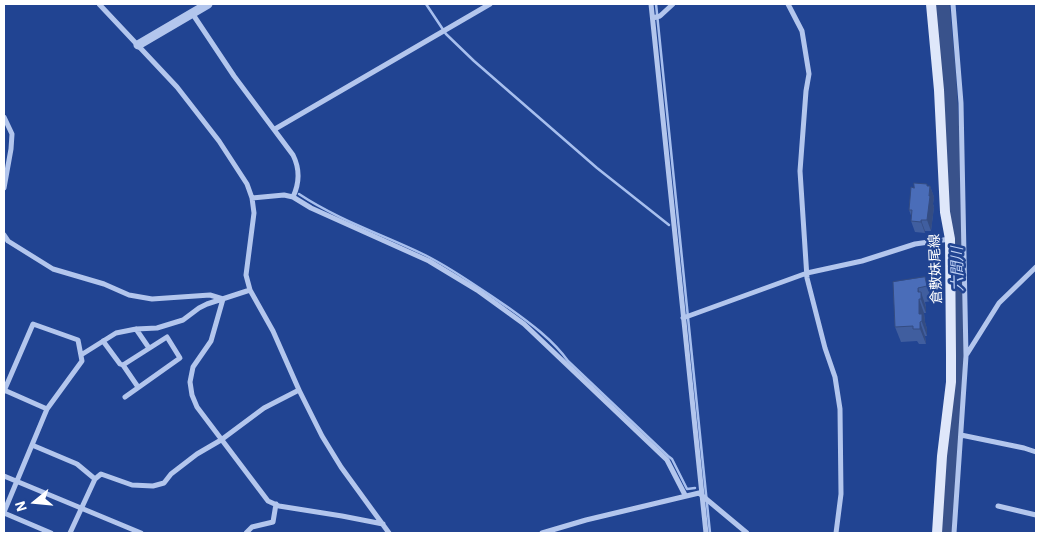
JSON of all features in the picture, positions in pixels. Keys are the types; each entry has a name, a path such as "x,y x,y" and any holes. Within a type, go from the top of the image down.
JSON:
{"main road":[{"name":"倉敷妹尾線","path":"931,4 939,90 945,212 950,239 953,355 942,456 937,533"}],"street":[{"path":"99,4 177,87 219,141 242,176 252,198 254,213 246,275 250,290 273,331 322,436 341,467 389,533"},
{"path":"138,44 208,4"},
{"path":"275,129 490,4"},
{"path":"651,4 656,17 687,317 706,533"},
{"path":"656,17 673,4"},
{"path":"788,4 802,32 809,74 800,171 807,273 825,348 835,377 840,409 841,494 836,533"},
{"path":"953,4 961,112 965,356 962,435 954,533"},
{"path":"192,13 234,76 275,129 298,165 296,189 292,197"},
{"path":"4,118 12,134 4,188"},
{"path":"252,198 284,195 292,197 311,208 429,261 477,290 524,324 667,460 685,495"},
{"path":"4,235 8,241 53,269 104,284 129,295 152,299 210,295 223,299"},
{"path":"687,317 807,273 862,260 915,244 950,239"},
{"path":"965,356 999,303 1036,267"},
{"path":"81,355 116,333 136,329 157,328 183,320 198,308 250,290"},
{"path":"223,299 211,341 193,367 190,382 192,395 197,407 268,500 276,504 383,524"},
{"path":"48,409 4,390 33,324 78,340 82,361 48,409 4,512 51,533"},
{"path":"136,329 149,348"},
{"path":"123,365 167,336 180,358 125,397"},
{"path":"103,341 138,387"},
{"path":"70,533 95,479 101,474 132,485 153,486 164,483 171,474 196,454 221,440 264,408 299,390"},
{"path":"962,435 1036,452"},
{"path":"32,445 77,464 95,479"},
{"path":"4,476 141,533"},
{"path":"542,533 685,495 699,493 746,533"},
{"path":"246,533 252,527 273,522 276,504"},
{"path":"998,506 1036,515"}],"building":[{"path":"914,183 930,186 927,220 921,220 921,222 911,221 912,210 909,210 911,187 914,188"},
{"path":"925,277 927,286 918,288 918,292 921,292 921,299 919,299 919,314 922,314 920,329 913,329 913,326 895,327 893,282"}],"waterway":[{"path":"426,4 446,34 474,61 597,168 669,225"},
{"path":"656,4 710,533"},
{"name":"六間川","path":"942,4 956,196 960,358 944,533"},
{"path":"299,194 329,212 436,261 509,308 548,339 568,361 672,459 687,489 695,488"}]}
